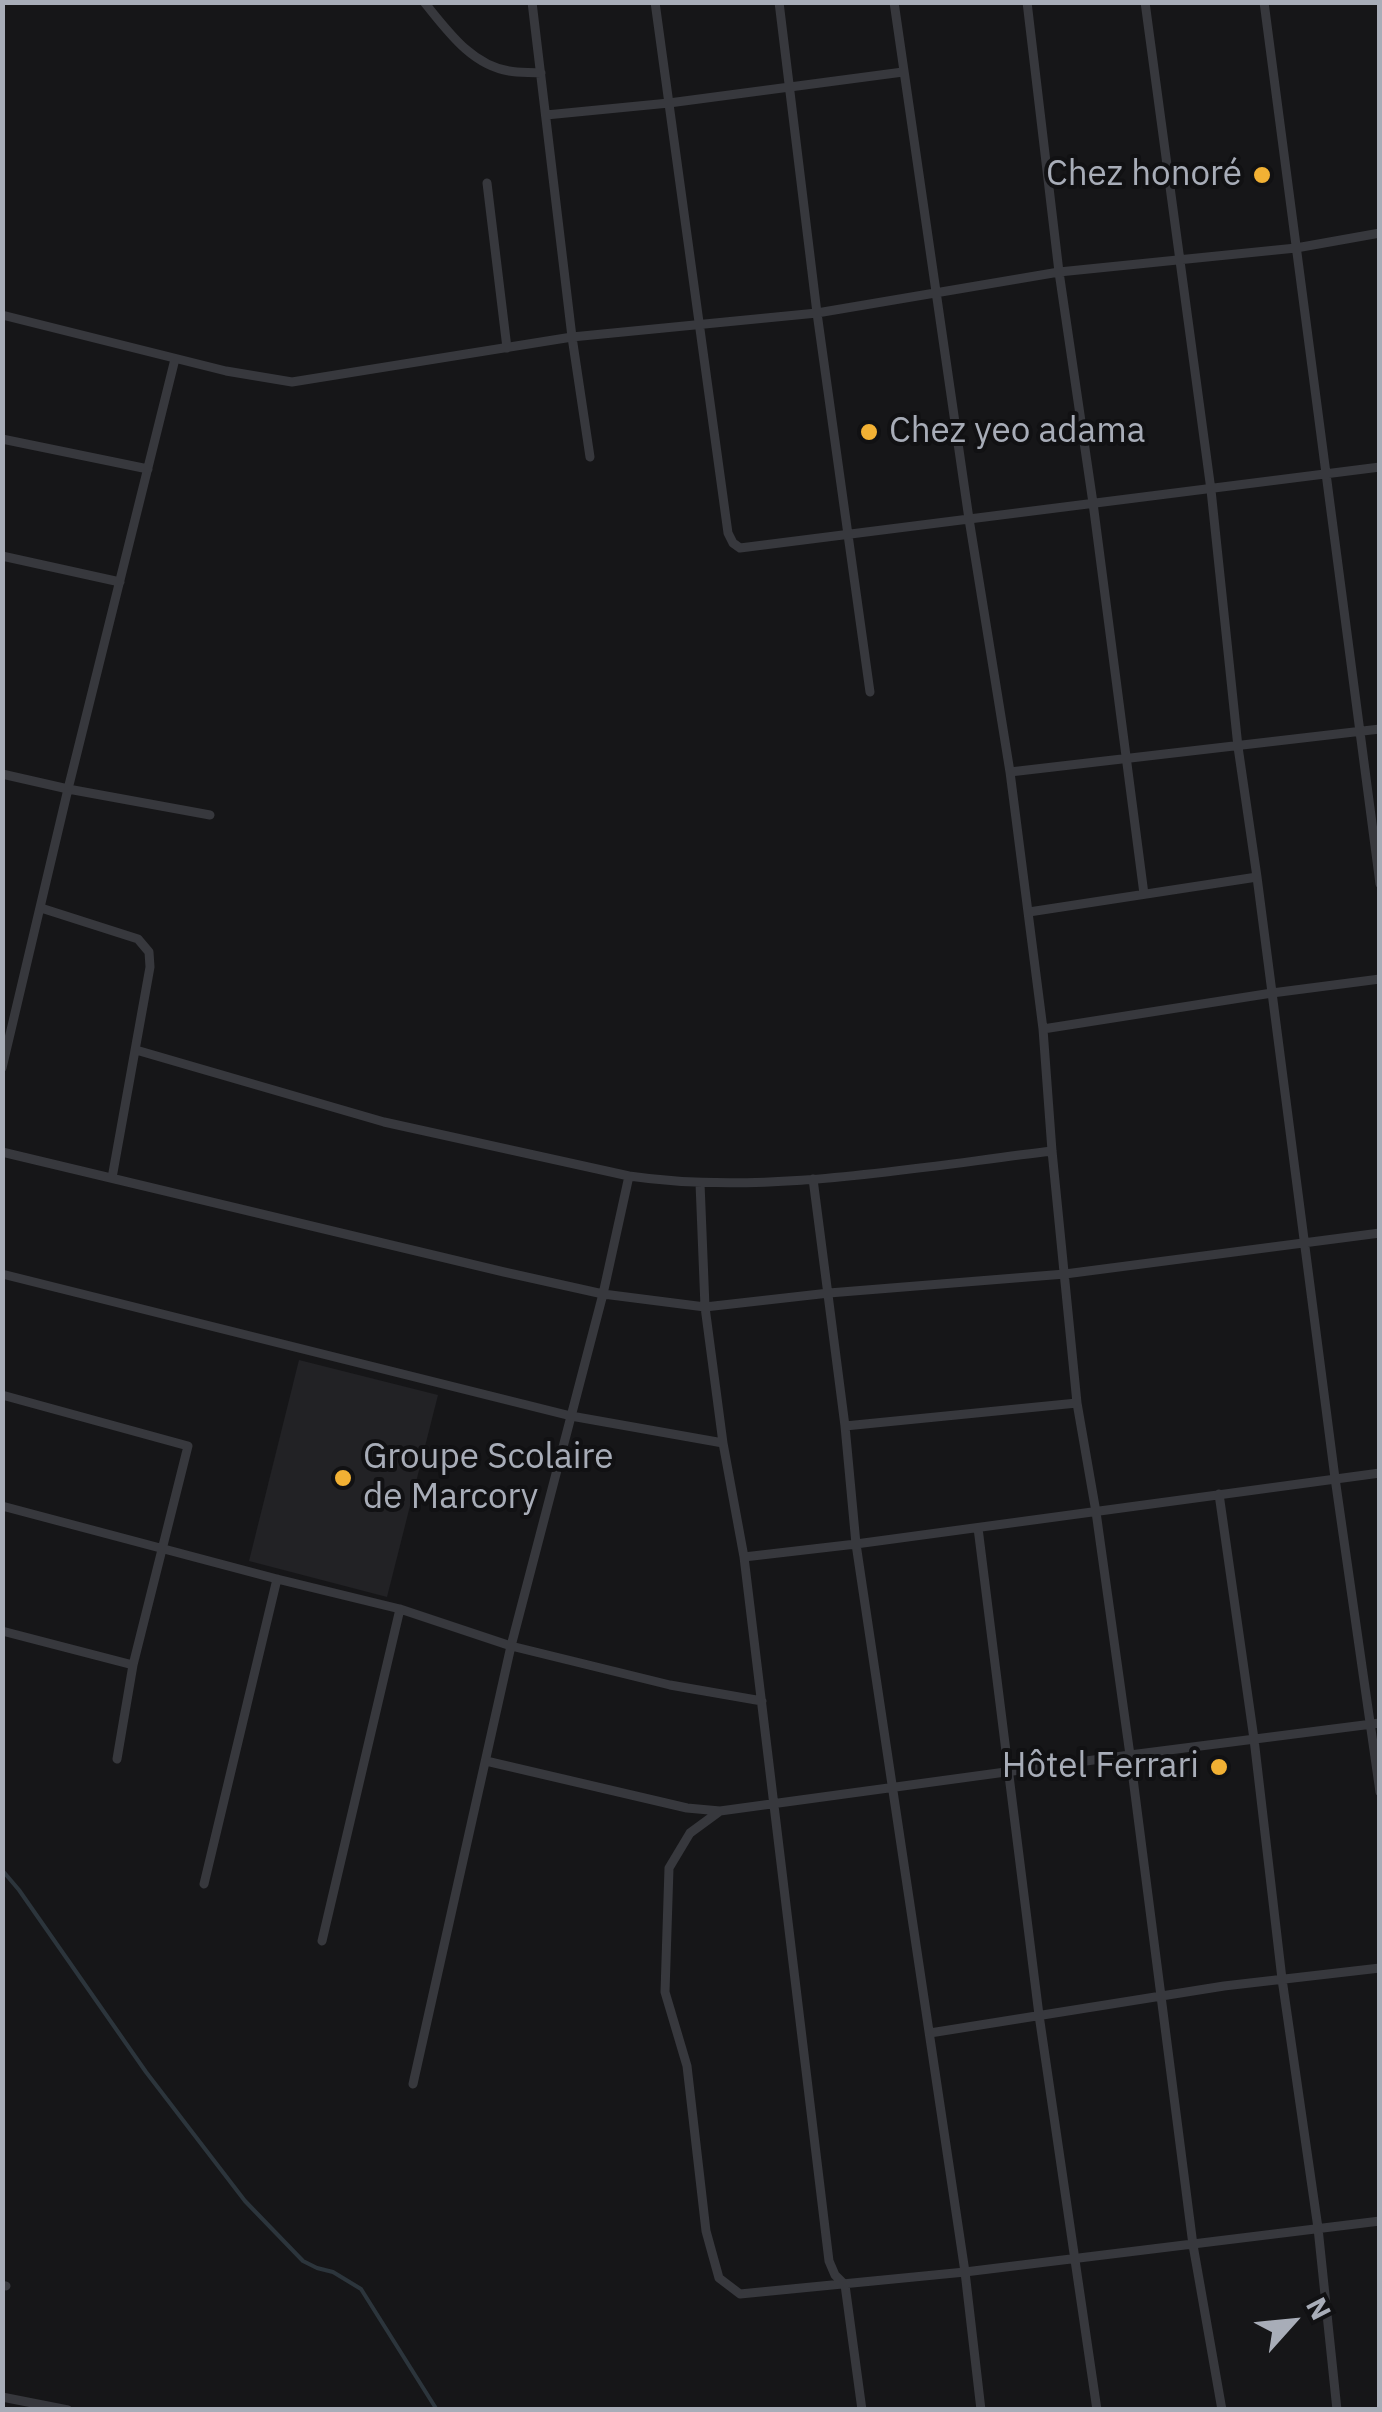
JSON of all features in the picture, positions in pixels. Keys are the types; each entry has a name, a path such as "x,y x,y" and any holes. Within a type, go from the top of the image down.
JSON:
{"street":[{"path":"424,2 454,38 488,65 507,71 540,73"},
{"path":"532,2 590,458"},
{"path":"655,2 728,533 740,548 1380,467"},
{"path":"779,2 816,312 870,692"},
{"path":"894,2 1010,772 1043,1028 1077,1403 1130,1755 1193,2245 1222,2410"},
{"path":"1027,2 1059,272 1144,894"},
{"path":"1144,2 1211,490 1238,748 1334,1478 1375,1724 1380,1792"},
{"path":"1264,2 1380,884"},
{"path":"546,114 668,103 904,72"},
{"path":"486,184 508,348"},
{"path":"2,314 226,371 292,382 572,337 816,312 1059,272 1296,248 1380,233"},
{"path":"2,1068 175,359"},
{"path":"2,440 148,469"},
{"path":"2,556 120,582"},
{"path":"1010,772 1380,730"},
{"path":"2,774 210,814"},
{"path":"1029,912 1257,877"},
{"path":"42,908 138,939 149,952 150,967 112,1178"},
{"path":"1043,1028 1380,979"},
{"path":"2,1020 14,1023"},
{"path":"136,1050 384,1122 669,1182 813,1179 1052,1151"},
{"path":"2,1152 603,1294 705,1307 1065,1274 1380,1234"},
{"path":"413,2084 512,1646 630,1176"},
{"path":"813,1179 856,1544 965,2272 981,2410"},
{"path":"700,1182 705,1307 722,1443 744,1557 829,2261 845,2285 862,2410"},
{"path":"2,1274 571,1416 722,1443"},
{"path":"2,1395 188,1446 133,1665 117,1758"},
{"path":"845,1426 1077,1403"},
{"path":"744,1557 1380,1472"},
{"path":"1220,1494 1318,2228 1337,2410"},
{"path":"2,1506 400,1609 512,1646 670,1685 762,1701"},
{"path":"978,1528 1039,2015 1097,2410"},
{"path":"204,1884 276,1579"},
{"path":"322,1941 400,1609"},
{"path":"2,1632 133,1665"},
{"path":"486,1761 687,1808 720,1811 1375,1724"},
{"path":"720,1811 690,1833 670,1868 665,1992 687,2066 706,2231 719,2278 740,2294 1074,2260 1380,2222"},
{"path":"930,2033 1282,1979 1380,1968"},
{"path":"2,2397 68,2410"}],"shaded area":[{"name":"Groupe Scolaire de Marcory","path":"299,1360 438,1395 387,1597 249,1561"}],"waterway":[{"path":"2,1870 146,2072 245,2201 303,2261 333,2272 361,2289 437,2410"}],"place":[{"name":"Chez honoré","path":"1262,175"},
{"name":"Chez yeo adama","path":"869,432"},
{"name":"Groupe Scolaire de Marcory","path":"343,1478"},
{"name":"Hôtel Ferrari","path":"1219,1767"}]}
